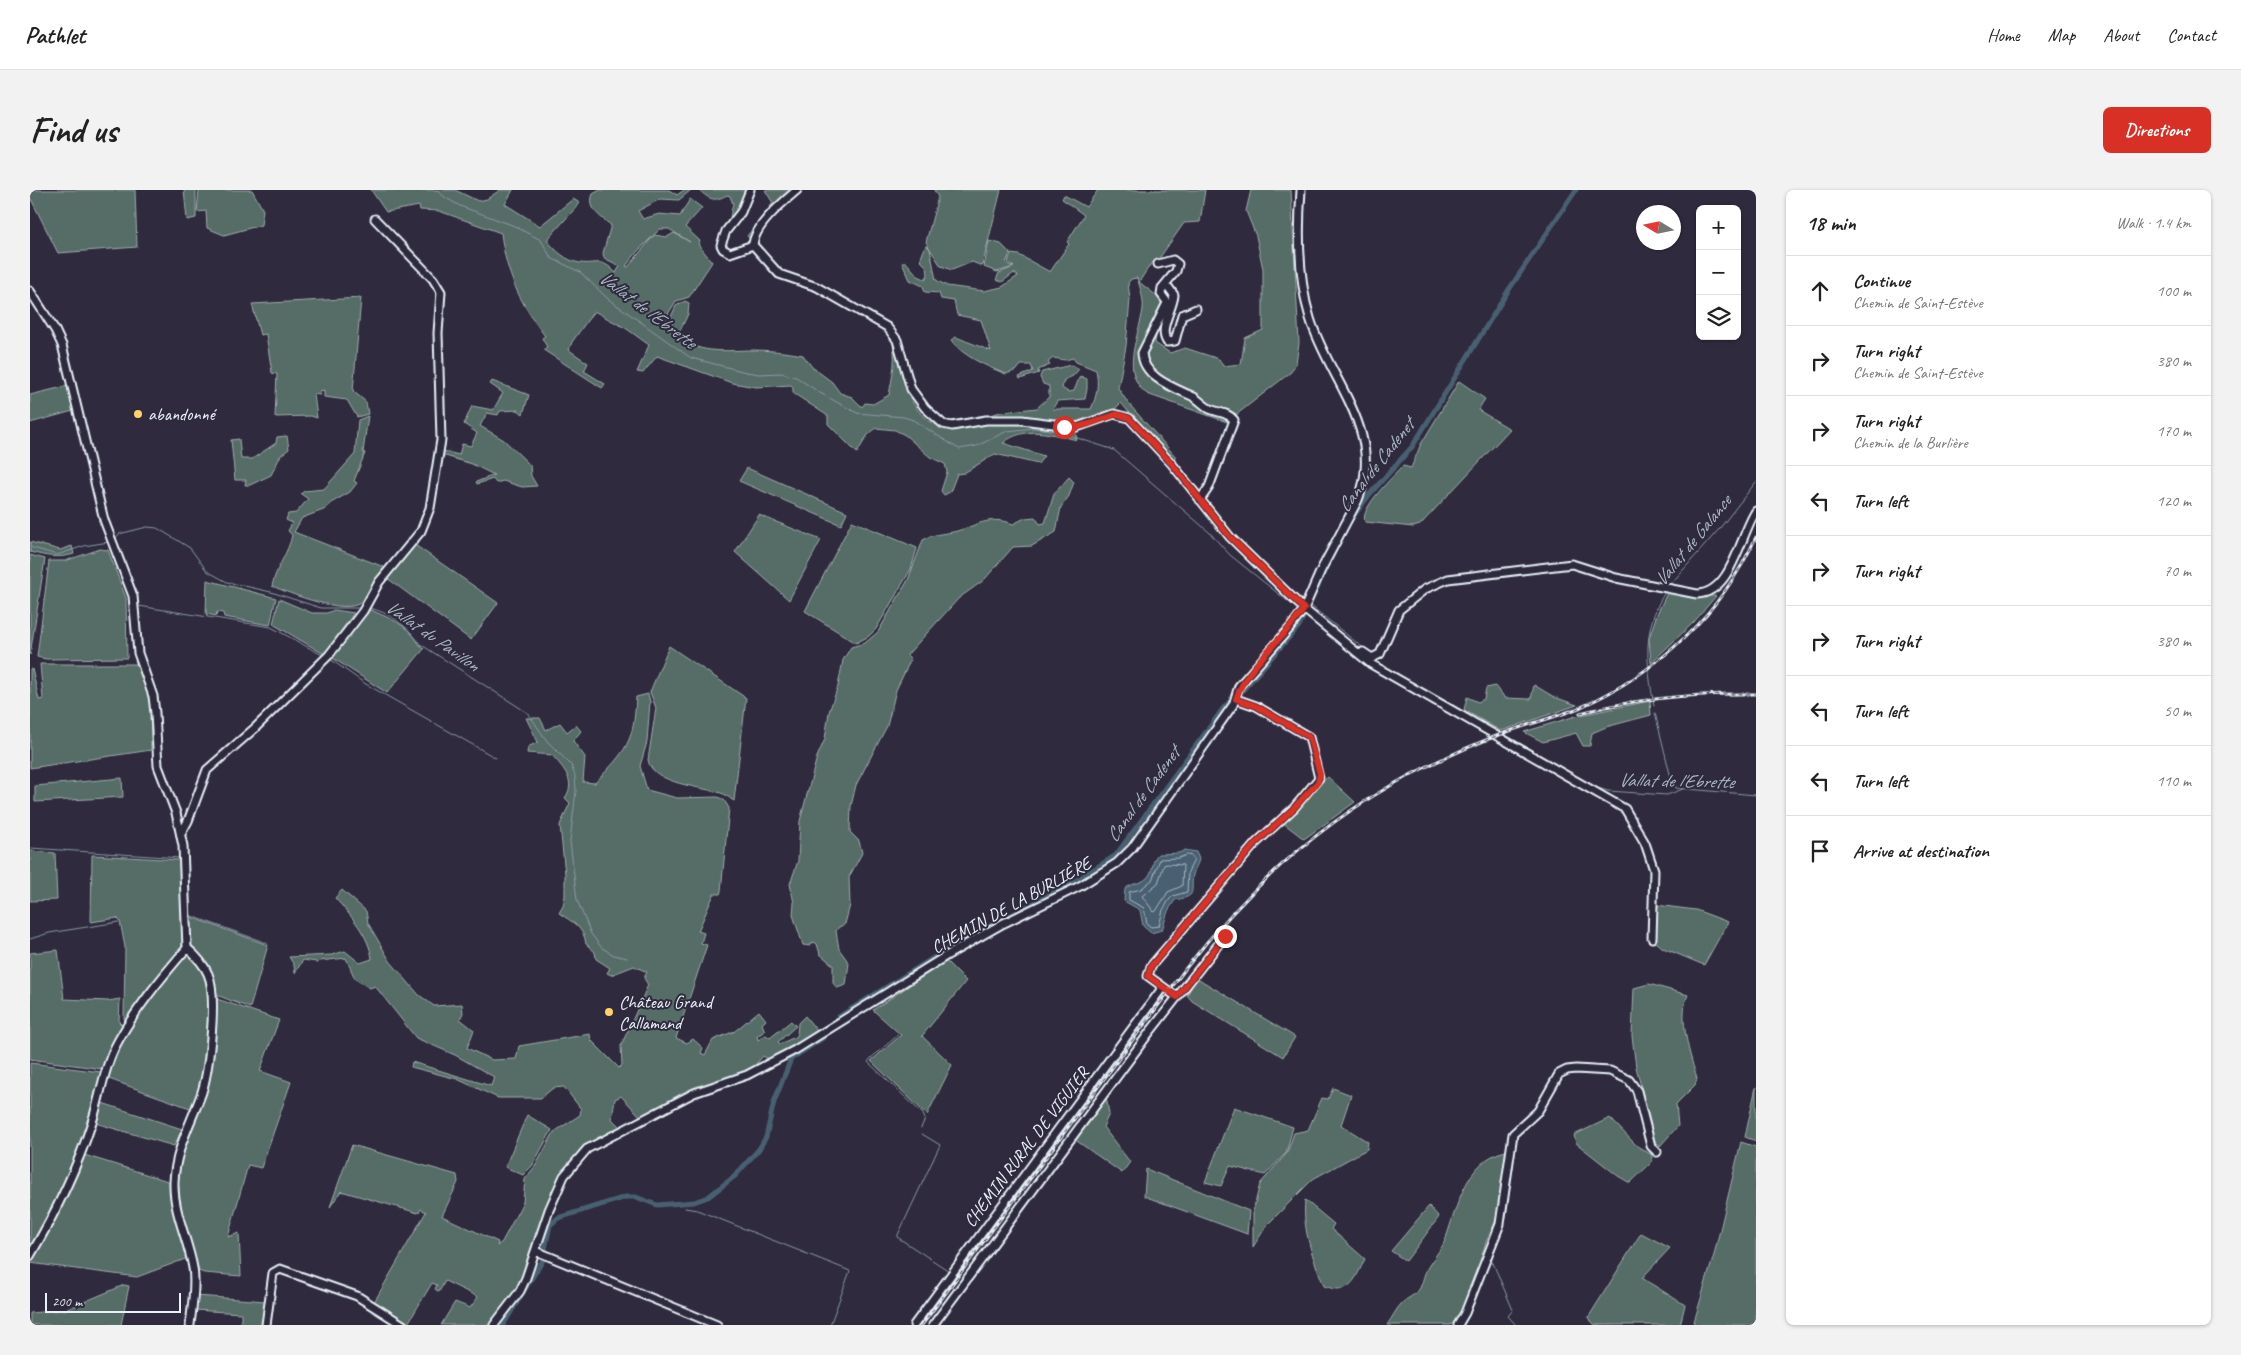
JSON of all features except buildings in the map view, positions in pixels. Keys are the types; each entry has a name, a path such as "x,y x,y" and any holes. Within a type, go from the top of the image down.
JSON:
{"street":[{"path":"750,190 741,212 726,231 721,245 723,249 730,253 753,245"},
{"path":"753,245 755,237 772,213 797,190"},
{"name":"CHEMIN DE LA BURLIÈRE","path":"494,1325 520,1291 536,1252 560,1182 570,1166 587,1149 694,1093 758,1070 795,1050 946,956 1002,924 1080,886 1117,863 1132,848 1237,696 1239,686 1306,611 1325,561 1358,500 1363,484 1365,459 1363,438 1356,416 1318,339 1309,314 1299,240 1301,190"},
{"path":"181,834 188,821 207,770 256,728 329,655 365,608 379,582 421,531 426,522 441,440 438,349 441,292 433,280 375,219"},
{"path":"753,245 779,274 817,287 887,326 897,340 911,389 925,408 943,424 952,426 986,420 1022,420 1077,427 1114,414 1121,414 1133,421 1174,462 1200,500 1230,537 1306,611 1371,664 1625,809 1645,843 1654,870 1652,938"},
{"path":"1158,264 1174,260 1178,264 1176,271 1162,288 1161,294 1167,302 1142,350 1143,362 1164,383 1192,397 1212,410 1230,415 1234,420 1209,487 1200,500"},
{"path":"1162,288 1169,288 1174,295 1164,336 1167,342 1175,341 1182,315 1196,309"},
{"path":"30,291 55,330 62,345 104,520 133,596 138,653 152,696 155,713 158,766 176,813 181,834 186,877 187,948 127,1026 114,1050 105,1072 85,1141 57,1204 30,1256"},
{"path":"1345,642 1369,656 1378,656 1399,610 1425,589 1448,579 1572,564 1616,578 1674,590 1697,594 1712,592 1736,557 1756,511"},
{"path":"1177,997 1148,976 1151,966 1256,843 1294,808 1320,778 1309,737 1237,696"},
{"path":"933,1325 1177,997 1225,936"},
{"path":"187,948 208,973 212,990 208,1067 202,1092 179,1150 174,1182 177,1210 193,1267 194,1294 190,1325"},
{"name":"CHEMIN RURAL DE VIGUIER","path":"914,1325 1163,987"},
{"path":"1458,1325 1465,1313 1500,1224 1513,1134 1538,1111 1560,1074 1567,1070 1576,1069 1610,1071 1630,1080 1637,1091 1651,1146 1656,1152"},
{"path":"536,1252 717,1325"},
{"path":"266,1325 273,1272 280,1268 358,1296 403,1325"}],"green space":[{"path":"30,190 135,190 137,247 58,253 30,197"},
{"path":"184,190 196,190 196,218 187,220"},
{"path":"199,190 252,190 263,210 261,225 224,235 207,228 206,211 197,212"},
{"path":"371,190 455,190 478,201 487,199 500,190 513,190 505,204 540,226 573,199 580,203 547,240 557,251 570,260 580,263 603,263 616,273 620,266 604,258 603,253 611,225 593,208 593,194 600,190 669,190 677,195 684,190 691,190 679,200 660,199 638,211 643,219 659,214 680,216 690,199 702,208 685,227 700,241 698,244 712,262 689,297 676,301 665,319 654,310 666,321 670,319 676,306 685,301 689,303 688,314 679,333 685,340 693,345 712,350 764,350 803,355 812,367 832,382 840,393 852,397 862,407 865,403 873,404 889,395 894,359 891,338 894,339 909,396 919,411 929,421 939,426 950,428 1002,420 1028,422 1075,429 1077,440 1039,432 1012,437 1003,443 1044,456 1038,464 995,454 964,473 957,474 950,492 944,495 941,491 947,472 945,464 930,457 905,435 895,430 876,428 867,436 857,453 828,424 828,416 793,393 791,385 756,387 732,383 657,356 643,373 637,372 649,345 627,329 594,311 572,342 569,350 588,363 584,371 605,384 602,388 545,351 544,349 547,347 542,338 545,336 521,300 506,262 501,233 439,211 420,210 419,206 386,212","holes":["660,229 669,229 690,242 674,233 667,237 654,235","654,235 628,267 626,266 637,252"]},
{"path":"699,190 750,190 745,202 733,220 730,217 733,204 730,196 712,199"},
{"path":"765,190 795,190 751,240 747,236 773,203"},
{"path":"934,190 1001,190 982,266 972,262 952,270 941,266 926,242 938,197"},
{"path":"1098,190 1205,190 1200,222 1184,223 1156,263 1152,262 1139,282 1162,300 1155,343 1170,353 1185,348 1219,359 1223,366 1241,364 1245,338 1263,330 1263,269 1256,236 1246,211 1251,190 1291,190 1299,343 1296,363 1291,372 1227,422 1147,394 1139,385 1132,365 1143,305 1142,293 1137,278 1131,279 1128,283 1130,299 1126,346 1118,388 1128,403 1177,458 1171,461 1121,403 1113,411 1079,424 970,420 1001,412 1037,408 1049,397 1049,386 1043,384 1040,377 1042,372 1071,365 1079,369 1073,376 1064,380 1062,388 1068,392 1074,391 1080,376 1087,379 1085,399 1057,401 1053,409 1091,409 1097,390 1096,370 1076,362 1073,358 1065,360 1053,358 1048,362 1050,365 1038,370 1039,373 1020,379 1019,377 1033,371 1031,365 1021,365 1017,370 1006,374 968,356 951,340 956,337 991,351 981,320 957,315 954,301 941,299 939,293 925,292 923,286 910,280 902,262 906,262 918,276 925,279 928,275 927,267 920,260 926,245 930,249 936,280 947,286 984,291 1002,287 1018,276 1014,273 1002,282 996,280 999,273 1014,267 1008,262 1011,254 1019,255 1050,272 1069,244 1067,242 1084,215 1062,199 1064,195 1086,207"},
{"path":"989,241 1001,244 1010,253 1006,263 1013,267 997,272 984,267"},
{"path":"361,298 353,391 366,402 368,414 357,417 347,400 324,397 324,390 320,391 320,395 314,394 317,418 311,416 275,417 277,374 272,373 266,334 260,335 252,304"},
{"path":"492,381 529,395 523,414 518,410 500,411 498,415 487,413 480,426 504,440 530,465 531,476 537,486 522,487 503,481 496,483 493,479 477,484 476,482 494,475 472,464 442,455 443,451 459,455 462,444 471,446 477,433 464,424 472,406 493,410 503,393 490,384"},
{"path":"1459,381 1485,399 1478,410 1510,429 1420,525 1413,527 1365,522 1367,509 1378,493 1403,466 1411,468 1421,444"},
{"path":"67,386 73,411 30,423 30,395"},
{"path":"368,416 363,452 365,453 354,481 357,483 350,492 331,503 326,509 302,518 294,532 384,567 385,571 365,599 354,606 317,602 272,586 292,535 288,531 292,523 286,520 288,514 296,513 308,499 301,494 304,491 324,489 355,454 358,420"},
{"path":"287,436 289,449 281,455 271,475 250,485 245,485 246,480 235,480 231,440 239,439 241,459 252,459 276,443 277,437"},
{"path":"747,468 847,512 841,525 739,481"},
{"path":"1069,477 1074,482 1069,496 1061,507 1056,532 1032,546 1013,547 984,580 959,598 907,655 911,659 896,690 887,726 856,785 851,806 850,832 859,841 862,853 849,877 850,905 845,924 836,931 839,949 849,963 846,985 837,988 833,983 833,965 820,954 817,944 814,942 809,946 803,945 793,915 794,903 790,884 798,861 800,821 817,757 825,739 829,712 838,686 843,660 851,647 865,643 878,632 908,580 923,540 934,535 961,530 989,521 997,520 1013,524 1025,518 1035,517 1040,524 1045,523 1054,494"},
{"path":"759,515 821,540 789,600 735,552"},
{"path":"852,521 917,548 911,569 876,629 869,636 856,643 805,611"},
{"path":"30,542 60,550 72,546 74,554 57,557 30,552"},
{"path":"415,545 498,603 471,640 387,578 391,570"},
{"path":"100,549 108,550 126,598 127,658 46,659 37,657 49,561 65,561"},
{"path":"30,555 45,559 30,655"},
{"path":"207,580 276,598 270,625 224,617 223,613 217,612 216,616 206,614"},
{"path":"1668,591 1693,596 1716,596 1694,622 1651,663 1649,638 1657,614"},
{"path":"279,599 312,613 327,613 334,610 354,613 324,654 273,624"},
{"path":"371,610 402,626 411,633 424,649 387,693 331,657 365,612"},
{"path":"669,646 746,698 734,801 723,794 668,779 652,768 648,760 656,708 650,692"},
{"path":"40,664 138,664 150,704 151,750 30,768 30,669 32,669 39,700 43,699"},
{"path":"1534,685 1554,697 1577,705 1501,731 1464,710 1467,697 1478,702 1484,699 1486,688 1496,686 1505,698 1531,699"},
{"path":"648,694 650,701 647,742 640,766 647,790 677,798 718,797 724,800 729,808 721,891 720,894 714,894 698,931 704,933 701,943 707,945 676,1038 687,1043 693,1039 703,1048 701,1053 705,1055 713,1040 735,1031 759,1011 766,1020 762,1024 765,1031 757,1036 758,1040 766,1035 770,1038 791,1021 796,1026 778,1042 780,1044 797,1036 798,1023 805,1016 818,1032 770,1060 763,1056 751,1070 686,1091 640,1116 621,1096 615,1099 612,1119 621,1128 590,1144 568,1167 553,1193 525,1272 491,1325 441,1325 455,1302 470,1308 478,1297 445,1281 439,1292 435,1289 437,1285 432,1283 407,1325 373,1304 426,1212 421,1209 418,1213 341,1191 330,1207 352,1145 457,1175 458,1182 442,1216 498,1242 497,1246 502,1242 523,1202 525,1179 536,1165 554,1132 580,1115 581,1109 564,1087 553,1088 541,1098 498,1098 457,1079 411,1067 412,1062 491,1086 494,1077 455,1055 416,1038 375,986 370,988 355,979 346,958 320,961 317,964 316,962 303,960 295,973 294,965 289,957 332,955 345,951 360,963 372,959 363,934 335,898 342,890 366,911 368,923 390,961 419,995 434,1006 462,1004 463,1013 460,1019 474,1030 467,1048 492,1060 516,1059 519,1046 590,1034 591,1040 619,1068 622,1065 621,1046 648,985 644,978 647,972 634,966 611,975 607,973 610,968 596,959 595,952 586,944 580,929 559,913 565,896 565,874 560,825 570,803 565,798 570,786 569,780 552,755 527,753 528,747 538,742 526,718 540,718 546,730 560,723 567,732 576,725 581,731 573,741 585,757 583,782 595,783 621,754 626,745 633,726 636,697"},
{"path":"1650,701 1651,715 1606,727 1592,733 1590,746 1583,746 1576,733 1543,742 1524,732 1576,716"},
{"path":"1328,777 1355,802 1304,839 1282,822 1307,795"},
{"path":"122,778 123,797 35,802 35,786"},
{"path":"30,851 55,853 57,900 30,901"},
{"path":"92,855 180,860 183,912 182,948 177,957 126,1021 124,1019 125,947 120,921 117,918 91,922"},
{"path":"1656,905 1696,910 1728,922 1704,965 1663,948 1655,941"},
{"path":"188,916 268,945 250,1008 214,994 190,945"},
{"path":"58,950 64,999 108,1001 120,999 119,1022 123,1026 103,1069 30,1059 30,953"},
{"path":"188,954 203,970 209,986 207,1063 196,1102 190,1108 106,1078 119,1047 136,1018 176,963 183,955"},
{"path":"946,961 966,981 922,1036 952,1065 927,1115 871,1061 901,1035 873,1010"},
{"path":"1197,978 1295,1037 1283,1057 1192,1001 1187,995"},
{"path":"1649,984 1688,995 1685,1004 1684,1025 1697,1079 1695,1085 1676,1104 1678,1126 1660,1146 1655,1141 1636,1067 1632,1036 1634,988"},
{"path":"214,998 279,1020 260,1071 291,1082 261,1168 248,1165 228,1237 239,1233 241,1276 204,1273 196,1270 182,1222 177,1192 179,1162 183,1147 205,1092 211,1068"},
{"path":"30,1063 101,1072 102,1075 89,1121 72,1166 30,1251"},
{"path":"1756,1087 1756,1141 1745,1137"},
{"path":"1333,1088 1351,1095 1341,1125 1368,1142 1367,1149 1313,1179 1267,1225 1253,1247 1253,1211 1260,1184 1287,1153 1294,1133 1308,1130 1322,1098 1328,1099"},
{"path":"1106,1096 1109,1114 1103,1127 1130,1162 1122,1173 1074,1139"},
{"path":"99,1102 182,1129 174,1146 95,1123"},
{"path":"1234,1107 1293,1127 1286,1153 1265,1175 1230,1166 1221,1186 1205,1182"},
{"path":"527,1115 552,1130 532,1166 523,1175 505,1167"},
{"path":"1610,1118 1637,1146 1652,1155 1652,1162 1630,1183 1618,1176 1576,1143 1574,1135"},
{"path":"1741,1142 1756,1147 1756,1325 1693,1325 1714,1255"},
{"path":"1506,1151 1497,1216 1484,1247 1472,1290 1457,1318 1451,1325 1387,1325 1400,1305 1420,1288 1427,1269 1444,1242 1465,1186 1473,1174 1482,1163"},
{"path":"81,1154 171,1182 188,1258 137,1277 30,1263"},
{"path":"1146,1169 1249,1211 1247,1234 1144,1196"},
{"path":"1305,1200 1334,1224 1331,1229 1365,1259 1355,1279 1346,1287 1333,1289 1324,1286 1312,1254 1307,1233"},
{"path":"1429,1206 1439,1217 1406,1261 1391,1251"},
{"path":"1641,1233 1670,1248 1642,1278 1685,1305 1680,1325 1595,1325 1588,1318"},
{"path":"124,1285 129,1286 121,1325 30,1325 30,1313 65,1310"},
{"path":"196,1296 266,1301 263,1325 241,1324 241,1313 194,1310"}],"water":[{"path":"1185,850 1196,852 1199,859 1193,875 1192,893 1187,897 1175,900 1168,911 1162,930 1151,933 1143,926 1140,910 1124,901 1125,889 1147,878 1158,854 1179,853"}],"waterway":[{"name":"Vallat de l'Ebrette","path":"436,190 460,206 512,225 541,240 551,258 580,272 607,298 691,358 746,372 759,374 781,373 796,377 820,393 857,413 904,417 913,420 959,449 977,446 1007,431 1034,428 1056,431 1114,450 1209,532 1230,555 1296,608"},
{"name":"Canal de Cadenet","path":"1350,521 1369,495 1412,447 1508,291 1576,190"},
{"name":"Vallat de Galance","path":"1669,586 1720,528 1756,482"},
{"name":"Vallat du Pavillon","path":"115,539 119,534 147,527 157,528 190,548 207,571 227,582 271,592 321,608 361,608"},
{"name":"Vallat du Pavillon","path":"30,547 57,555 84,546 109,542"},
{"name":"Canal de Cadenet","path":"545,1249 550,1225 558,1218 626,1197 636,1197 657,1205 694,1202 708,1197 735,1176 759,1149 766,1137 774,1102 791,1059 823,1038 837,1018 948,949 1072,883 1116,855 1225,706 1242,691 1299,626 1338,544"},
{"name":"Vallat de Galance","path":"1654,706 1648,662 1649,634 1657,606 1665,592"},
{"path":"139,606 271,627 324,656"},
{"name":"Vallat de l'Ebrette","path":"1311,606 1367,651"},
{"name":"Vallat du Pavillon","path":"368,608 390,616 410,632 420,644 528,713 547,741 571,765 575,776 576,791 570,841 577,900 591,934 602,948 614,955 627,958"},
{"path":"330,659 364,683 496,758"},
{"name":"Vallat de l'Ebrette","path":"1376,661 1381,666"},
{"name":"Vallat de l'Ebrette","path":"1404,679 1510,739"},
{"name":"Vallat de l'Ebrette","path":"1655,713 1671,778 1676,788 1756,795"},
{"name":"Vallat de l'Ebrette","path":"1518,743 1598,788 1608,791 1667,795 1683,789"},
{"path":"30,848 181,858"},
{"path":"189,915 267,943"},
{"path":"30,939 49,933 119,922"},
{"path":"898,1035 868,1062 923,1114 925,1119 921,1128"},
{"path":"922,1134 940,1145 897,1237 949,1271"},
{"path":"685,1208 697,1210 850,1271 830,1325"},
{"path":"1490,1256 1513,1310 1508,1316 1516,1325"},
{"name":"Canal de Cadenet","path":"503,1325 543,1260"}],"railway":[{"path":"922,1325 1186,968 1209,939 1260,885 1316,836 1346,814 1410,775 1482,742 1581,707 1636,677 1684,638 1706,615 1742,565 1756,537"},
{"path":"1580,713 1667,697 1711,694 1756,694"}],"place":[{"name":"abandonné","path":"138,414"},
{"name":"Château Grand Callamand","path":"609,1012"}],"route":[{"path":"1064,427 1070,428 1089,424 1114,414 1125,415 1133,421 1172,464 1230,537 1304,609 1290,628 1239,686 1236,699 1256,706 1309,737 1320,778 1294,808 1256,843 1151,966 1148,976 1177,997 1205,958 1225,936"}]}
